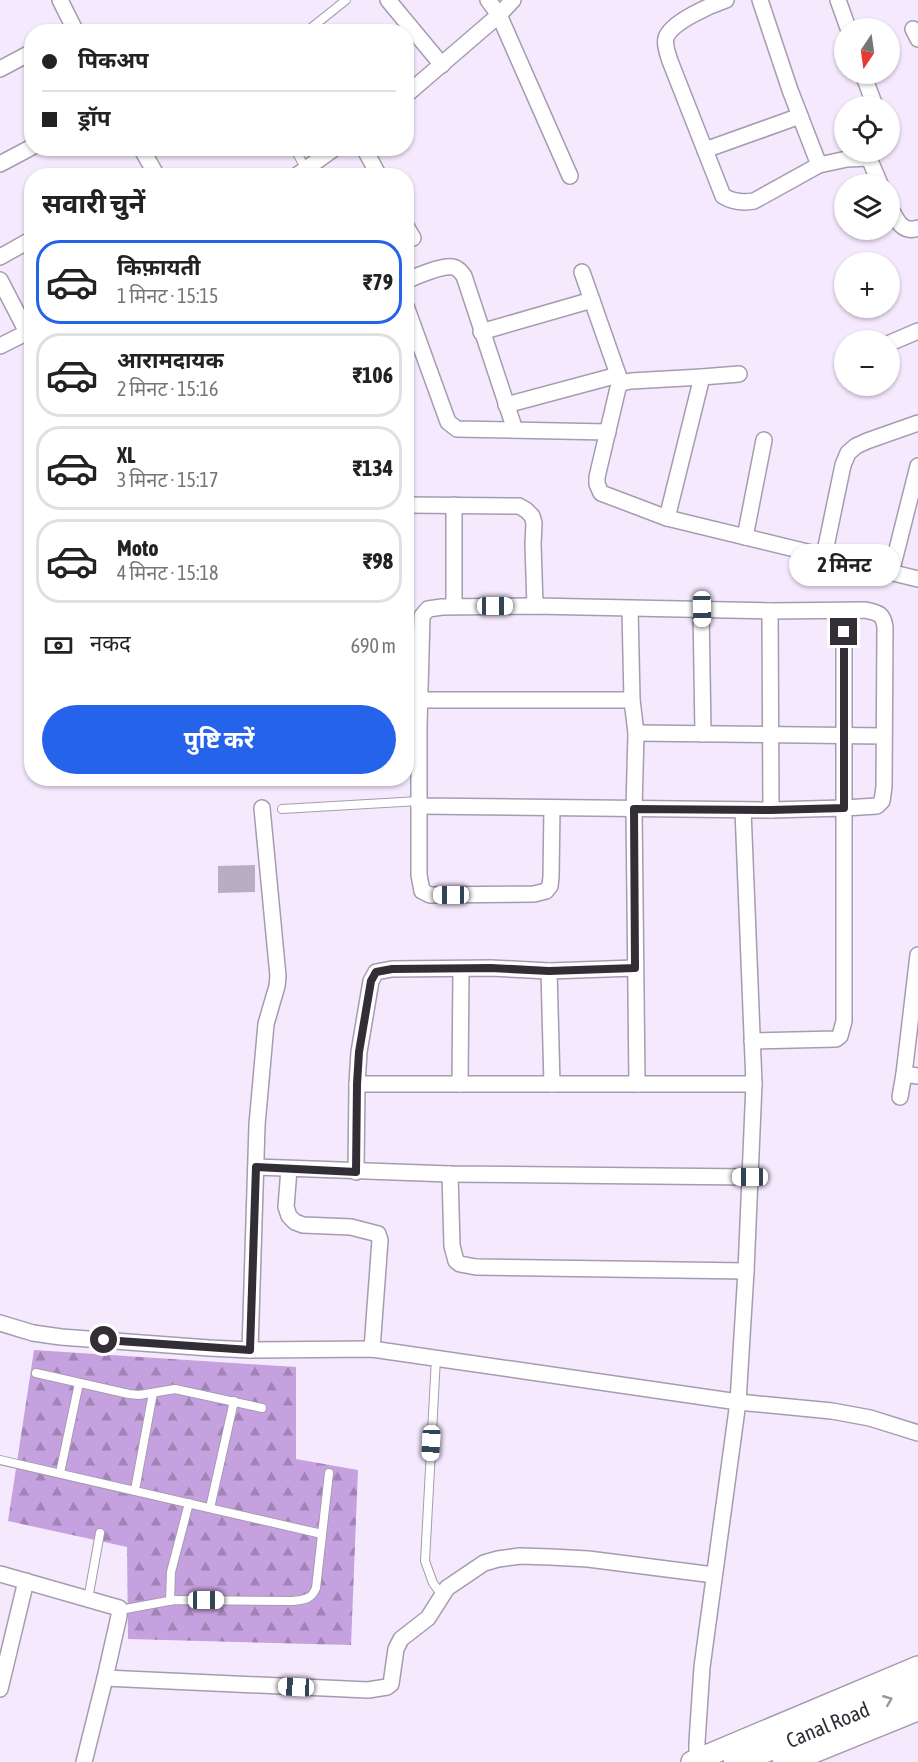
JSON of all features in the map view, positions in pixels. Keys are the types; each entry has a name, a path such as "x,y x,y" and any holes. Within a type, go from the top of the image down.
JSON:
{"main road":[{"name":"Canal Road","path":"736,1762 918,1688"},
{"name":"Canal Road","path":"785,1762 918,1708"}],"street":[{"path":"60,0 71,24"},
{"path":"388,0 408,24"},
{"path":"488,0 499,15 570,176"},
{"path":"414,88 499,15 513,0"},
{"path":"726,0 707,7 675,26 665,42 670,61 723,196 745,203 754,201 819,165 834,162"},
{"path":"760,0 790,90 819,165"},
{"path":"838,0 844,18"},
{"path":"414,31 442,65"},
{"path":"0,69 24,56"},
{"path":"705,150 800,116"},
{"path":"0,164 24,151"},
{"path":"307,168 324,156"},
{"path":"900,225 916,233"},
{"path":"0,256 24,243"},
{"path":"414,278 445,267 458,270 464,276 514,430"},
{"path":"582,272 619,379 597,477 599,490 608,496 667,518 918,579"},
{"path":"0,280 24,322"},
{"path":"482,332 592,300"},
{"path":"414,328 448,422 452,427 457,429 608,432"},
{"path":"900,339 918,331"},
{"path":"0,346 24,334"},
{"path":"506,405 619,379 631,381 739,374"},
{"path":"667,518 702,377"},
{"path":"824,556 843,465 848,453 867,441 918,423"},
{"path":"745,537 764,441"},
{"path":"891,573 918,466"},
{"path":"414,505 519,506 526,510 532,516 534,523 535,606"},
{"path":"454,505 454,606"},
{"path":"419,803 552,808 743,810 877,806 882,801 884,787 884,619 879,614 865,610 844,612 535,606 454,606 428,609 422,616 420,700 419,803 422,891 430,895 534,894 546,891 550,877 552,808"},
{"path":"630,609 632,700 636,733 634,809 637,1084"},
{"path":"702,609 704,734"},
{"path":"770,611 771,810"},
{"path":"752,1041 836,1039 843,1031 845,973 844,612"},
{"path":"420,700 632,700"},
{"path":"636,733 884,736"},
{"path":"250,1350 257,1125 266,1024 278,976 262,808"},
{"path":"743,810 754,1084 746,1271 738,1402 702,1668 696,1761 918,1667"},
{"path":"900,1097 911,1075 918,956"},
{"path":"356,1172 359,1052 371,981 376,972 392,969 549,971 635,968"},
{"path":"460,1084 461,969"},
{"path":"549,971 552,1084"},
{"path":"357,1084 754,1084"},
{"path":"256,1167 450,1174 750,1177"},
{"path":"289,1168 286,1207 289,1216 295,1222 303,1225 351,1227 378,1234 380,1240 372,1349"},
{"path":"450,1174 452,1246 456,1261 460,1264 476,1267 746,1271"},
{"path":"0,1323 33,1333 61,1337 250,1350 372,1349 738,1402 851,1414 900,1426 918,1433"},
{"path":"105,1678 380,1689 391,1684 396,1649 401,1639 428,1618 442,1595 454,1582 484,1563 520,1556 588,1559 714,1575"},
{"path":"0,1574 120,1610 84,1762"},
{"path":"0,1689 26,1581"}],"lane":[{"path":"316,24 346,0"},
{"path":"282,809 419,803"},
{"path":"436,1359 424,1561 442,1595"},
{"path":"36,1373 129,1394 139,1395 175,1389 262,1408"},
{"path":"60,1473 79,1383"},
{"path":"135,1490 153,1393"},
{"path":"210,1508 234,1401"},
{"path":"0,1460 322,1534"},
{"path":"120,1610 170,1601 305,1600 314,1593 316,1588 329,1473"},
{"path":"170,1601 171,1572 189,1503"},
{"path":"88,1599 100,1533"}],"green space":[{"path":"34,1350 296,1367 296,1459 358,1470 351,1645 128,1639 127,1547 8,1521"}],"building":[{"path":"255,865 255,892 218,893 218,866"}],"route":[{"path":"104,1340 250,1350 256,1167 356,1172 359,1052 371,981 376,972 384,969 491,968 549,971 635,968 634,809 844,808 844,632"}]}
